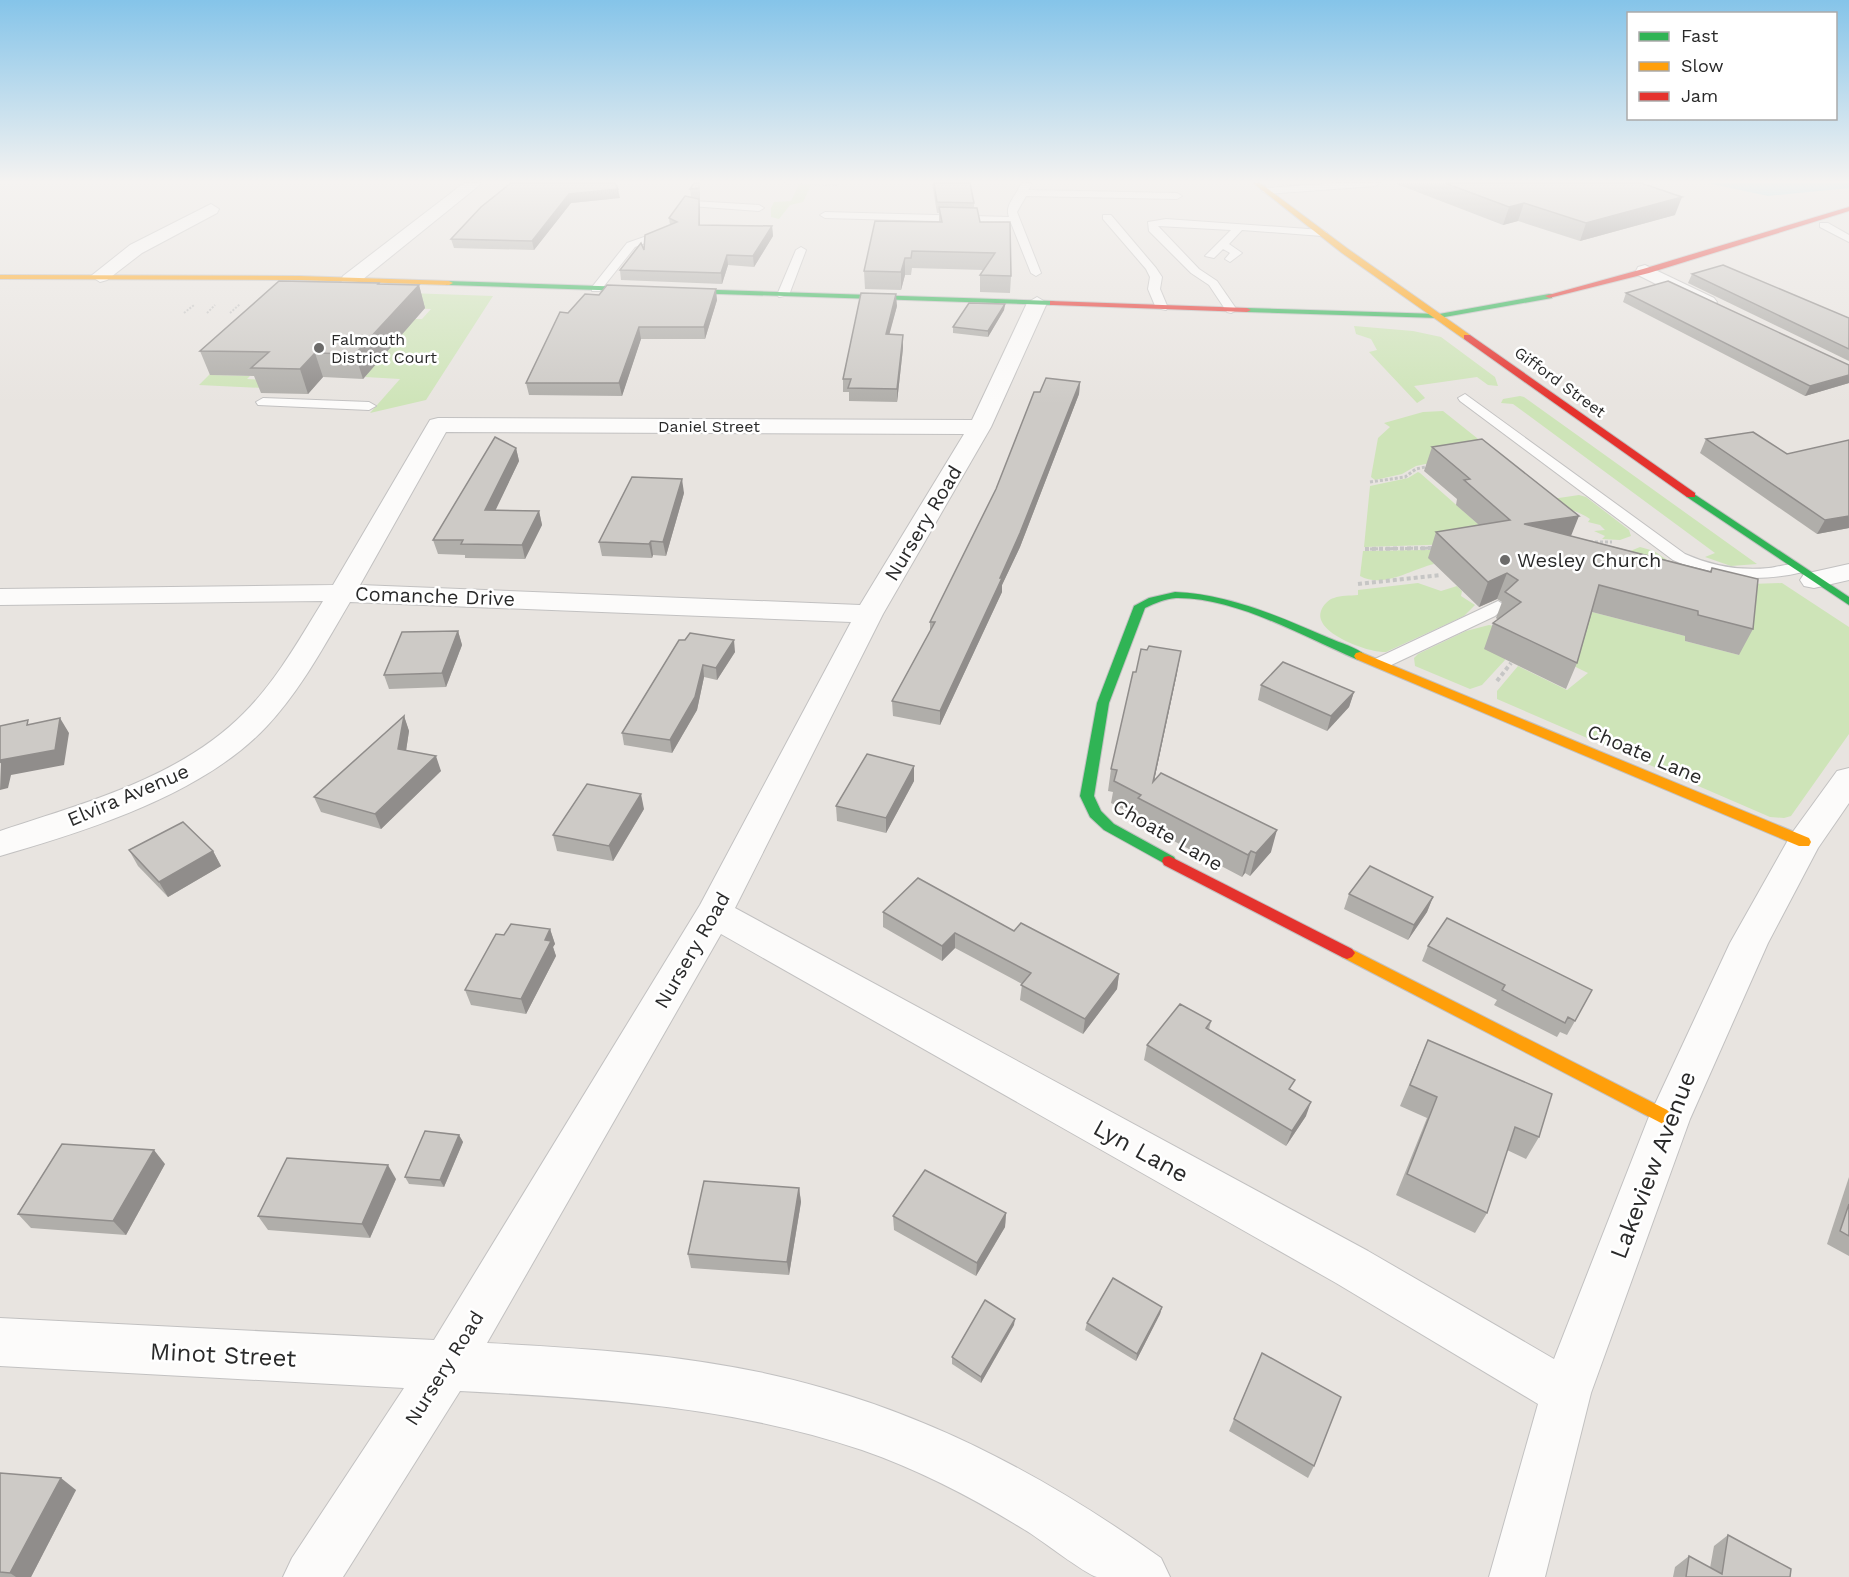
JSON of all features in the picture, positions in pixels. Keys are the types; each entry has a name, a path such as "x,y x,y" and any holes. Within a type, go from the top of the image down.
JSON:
{"main road":[{"name":"Gifford Street","path":"1356,257 1849,602"},
{"path":"0,277 100,276 350,280 783,295 1036,288 1162,308 1440,316 1492,308 1646,271 1693,257"},
{"name":"Choate Lane","path":"1669,1119 1144,848 1101,822 1090,809 1087,796 1103,703 1140,606 1154,598 1172,594 1191,595 1237,606 1380,663 1804,843"}],"street":[{"path":"100,276 126,257"},
{"path":"350,280 380,257"},
{"path":"1646,271 1719,308"},
{"name":"Nursery Road","path":"311,1577 446,1367 714,913 869,614 980,428 1036,288"},
{"name":"Daniel Street","path":"438,425 980,428"},
{"name":"Elvira Avenue","path":"0,844 103,809 157,786 198,764 254,723 278,695 343,593 438,425"},
{"path":"1806,574 1849,572"},
{"name":"Comanche Drive","path":"0,597 343,593 869,614"},
{"name":"Lakeview Avenue","path":"1517,1577 1566,1393 1669,1119 1738,963 1804,843 1849,779"},
{"name":"Lyn Lane","path":"714,913 1352,1267 1566,1393"},
{"name":"Minot Street","path":"0,1342 576,1372 636,1378 761,1397 837,1417 901,1439 944,1457 1056,1518 1142,1577"}],"lane":[{"path":"596,289 622,257"},
{"path":"783,295 798,257"},
{"path":"1027,257 1036,288"},
{"path":"1141,257 1156,277 1154,289 1162,308"},
{"path":"1203,257 1215,263 1231,310"},
{"path":"1215,263 1219,257"},
{"path":"1465,398 1679,557 1717,572 1756,576 1806,574"},
{"path":"263,402 369,406"},
{"path":"1380,663 1498,606"}],"path":[{"path":"1370,482 1405,477 1416,469 1432,465"},
{"path":"1587,543 1626,544 1655,538"},
{"path":"1365,549 1448,547"},
{"path":"1358,584 1441,575"}],"green space":[{"path":"379,292 493,296 426,400 370,413 400,379 365,377 408,319 422,319 431,309 384,307"},
{"path":"1354,326 1413,331 1441,337 1495,377 1498,386 1488,385 1477,377 1414,386 1425,398 1417,403 1369,352 1377,350 1371,339 1356,334"},
{"path":"236,348 211,375 250,376 247,379 276,381 263,388 199,385"},
{"path":"1520,396 1757,564 1731,566 1705,557 1715,553 1513,404 1501,403 1503,399"},
{"path":"1443,411 1492,450 1416,466 1402,474 1375,480 1371,477 1378,438 1390,427 1384,423 1423,412"},
{"path":"1418,472 1495,539 1490,543 1364,547 1370,486 1408,478"},
{"path":"1579,495 1586,497 1629,530 1631,536 1620,540 1602,539 1605,536 1594,531 1605,530 1600,525 1588,522 1590,519 1552,499"},
{"path":"1640,547 1654,551 1677,567 1750,584 1782,583 1849,627 1849,734 1791,816 1770,817 1497,699 1497,691 1518,666 1567,690 1588,673 1545,652 1588,611 1685,636 1685,641 1739,655 1623,554"},
{"path":"1478,549 1429,557 1434,564 1397,577 1378,580 1360,576 1363,551"},
{"path":"1418,583 1441,591 1457,586 1462,591 1461,596 1475,605 1464,616 1386,652 1368,649 1344,640 1325,627 1321,619 1321,611 1326,603 1340,596 1358,595 1358,590"},
{"path":"1489,625 1499,627 1505,660 1482,685 1470,689 1415,666 1414,658 1418,654 1466,631"}],"building":[{"path":"630,257 726,257 721,273 620,270"},
{"path":"867,257 911,257 905,258 901,272 864,271"},
{"path":"993,257 1011,257 1011,276 980,275"},
{"path":"1723,265 1849,318 1849,349 1692,274"},
{"path":"279,281 419,285 355,354 315,353 300,369 251,368 269,352 200,351"},
{"path":"1668,281 1849,365 1849,375 1810,386 1626,293"},
{"path":"607,285 716,289 704,327 639,327 619,383 526,383 560,312 568,313 585,294 599,295"},
{"path":"861,293 896,294 886,334 903,335 897,389 848,388 851,379 843,379"},
{"path":"969,303 1005,304 988,331 953,327"},
{"path":"1046,378 1080,382 1000,578 1002,578 940,711 892,701 935,622 930,622 996,489 1034,392 1040,392"},
{"path":"1753,432 1787,454 1849,440 1849,516 1825,520 1706,439"},
{"path":"495,437 516,448 485,510 539,511 522,545 461,544 463,540 433,540"},
{"path":"1482,439 1579,516 1524,524 1711,572 1712,568 1758,579 1753,629 1698,615 1698,611 1599,585 1577,663 1493,623 1521,602 1505,592 1518,580 1507,573 1488,582 1436,532 1510,520 1464,480 1470,479 1432,447"},
{"path":"632,477 682,479 663,542 651,541 649,544 599,542"},
{"path":"458,631 442,673 384,675 402,632"},
{"path":"690,633 734,640 716,668 703,665 695,697 670,740 622,733 679,640 685,640"},
{"path":"1149,646 1181,651 1153,782 1161,773 1277,830 1256,853 1251,851 1248,855 1138,798 1141,795 1114,781 1117,770 1111,769 1133,672 1136,672 1141,649 1147,650"},
{"path":"1283,662 1354,692 1331,716 1261,685"},
{"path":"404,716 398,749 436,756 375,814 314,797"},
{"path":"60,718 55,750 1,760 0,763 0,726 28,720 27,725"},
{"path":"867,754 914,766 886,818 836,806"},
{"path":"587,784 641,794 609,846 553,835"},
{"path":"183,822 213,851 159,882 129,850"},
{"path":"1370,866 1433,897 1414,925 1349,894"},
{"path":"918,878 1014,931 1021,923 1119,974 1085,1019 1021,985 1031,973 955,933 942,946 883,912"},
{"path":"1447,918 1592,990 1575,1021 1568,1017 1565,1023 1502,990 1505,985 1428,946"},
{"path":"511,924 550,929 545,940 551,941 521,999 465,990 496,934 504,935"},
{"path":"1180,1004 1211,1021 1206,1028 1295,1080 1289,1089 1311,1102 1292,1131 1147,1045"},
{"path":"1428,1040 1552,1094 1539,1137 1515,1127 1487,1213 1407,1174 1437,1097 1410,1085"},
{"path":"425,1131 459,1135 440,1180 405,1177"},
{"path":"62,1144 154,1150 113,1221 18,1214"},
{"path":"287,1158 388,1165 362,1224 258,1216"},
{"path":"925,1170 1006,1213 977,1263 893,1216"},
{"path":"704,1181 799,1188 787,1262 688,1254"},
{"path":"1849,1204 1849,1236 1840,1231"},
{"path":"1113,1278 1162,1307 1137,1354 1087,1323"},
{"path":"985,1300 1015,1319 981,1377 952,1357"},
{"path":"1262,1353 1341,1397 1314,1466 1234,1419"},
{"path":"0,1473 61,1478 10,1573 0,1572"},
{"path":"1728,1535 1791,1569 1790,1577 1686,1577 1689,1556 1722,1574"}],"traffic: fast":[{"path":"449,283 1053,303"},
{"path":"1247,310 1439,316 1549,296"},
{"path":"1691,495 1849,602"},
{"path":"1169,861 1109,827 1095,814 1087,796 1103,703 1140,606 1175,595 1218,601 1269,617 1360,656"}],"traffic: slow":[{"path":"1353,257 1467,337"},
{"path":"0,277 299,278 449,283"},
{"path":"1360,656 1804,842"},
{"path":"1347,953 1669,1119"}],"traffic: jam":[{"path":"1549,296 1693,257"},
{"path":"1053,303 1247,310"},
{"path":"1467,337 1691,495"},
{"path":"1169,861 1347,953"}],"place":[{"name":"Falmouth District Court","path":"319,348"},
{"name":"Wesley Church","path":"1505,560"}]}
